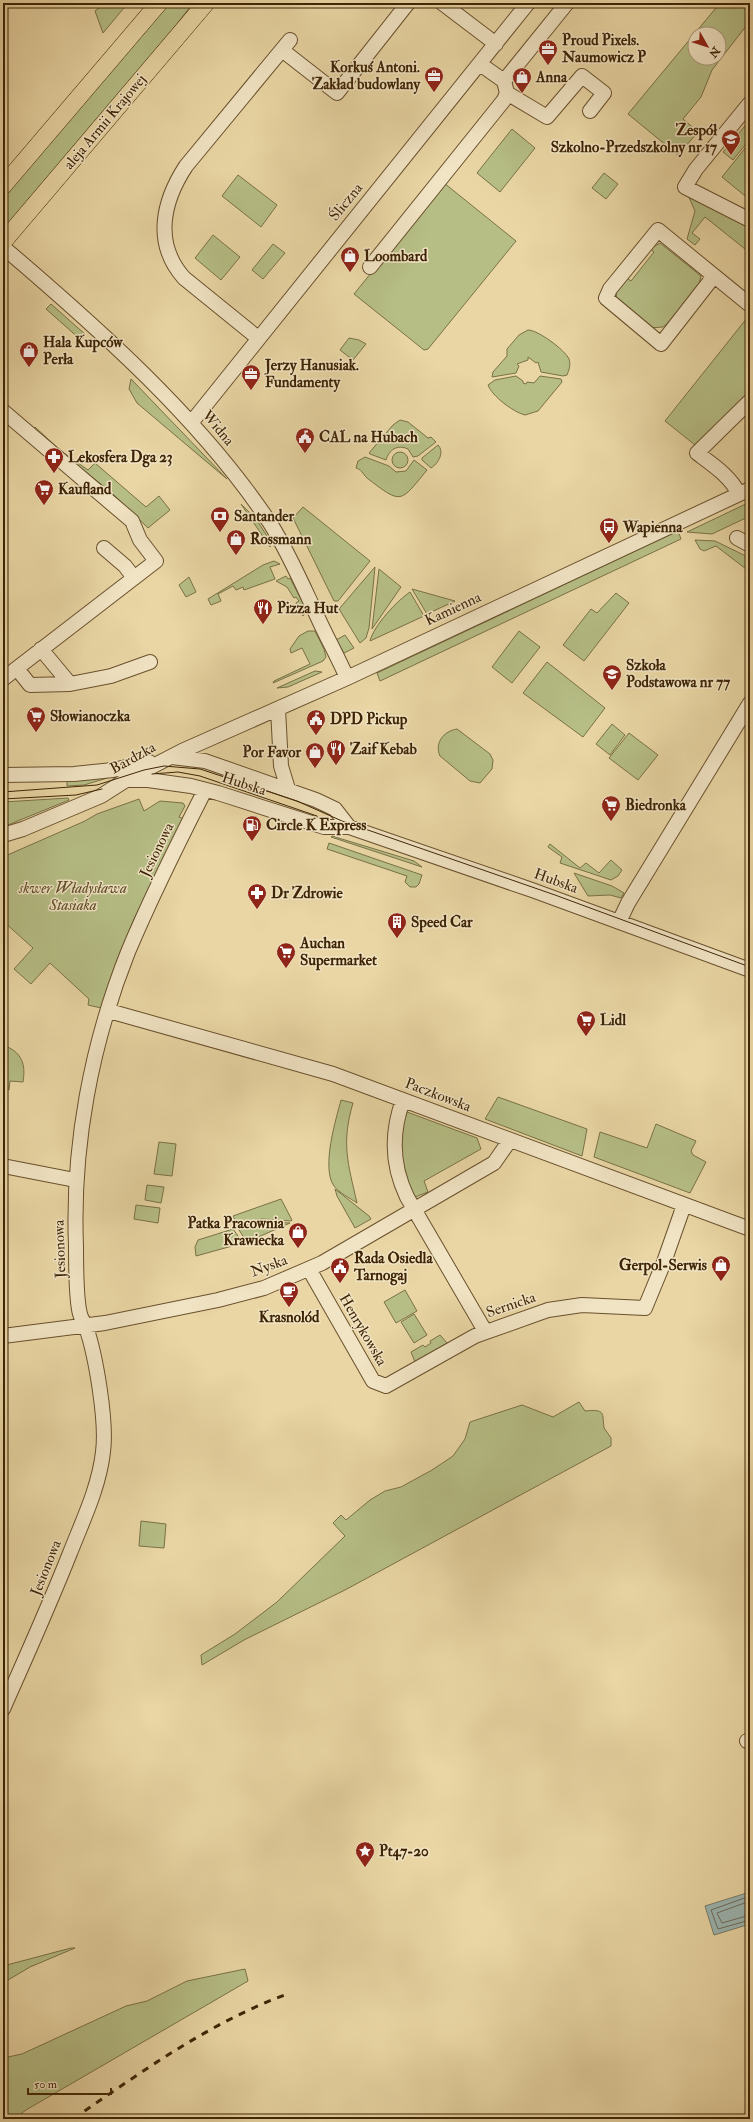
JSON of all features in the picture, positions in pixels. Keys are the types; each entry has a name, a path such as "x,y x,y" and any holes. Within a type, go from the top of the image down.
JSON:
{"main road":[{"path":"3,186 159,3"},
{"name":"aleja Armii Krajowej","path":"3,242 206,3"}],"street":[{"path":"258,338 184,278 176,268 166,244 166,208 174,185 186,166 286,45 337,93 408,3"},
{"path":"442,3 496,44"},
{"name":"Śliczna","path":"191,423 528,3"},
{"path":"370,267 504,100 505,87 567,3"},
{"path":"480,64 505,87 547,117 582,76 604,93 590,111"},
{"path":"750,103 696,169 685,187 750,220"},
{"path":"714,276 661,344 606,298 610,290 658,230 750,305"},
{"name":"Widna","path":"3,247 91,326 191,423 234,474 275,532 296,570 347,678"},
{"path":"745,491 734,484 698,453 750,401"},
{"path":"3,411 132,521 140,540 156,561 3,678"},
{"name":"Kamienna","path":"169,757 347,678 745,491"},
{"path":"737,538 750,545"},
{"path":"104,548 125,566 134,578"},
{"path":"47,644 70,684"},
{"path":"22,674 30,685 70,684 111,676 150,662"},
{"path":"619,922 628,902 750,703"},
{"path":"278,709 282,766 288,789"},
{"name":"Hubska","path":"169,757 205,761 288,789 335,809 349,827"},
{"name":"Bardzka","path":"3,774 52,775 99,772 169,757"},
{"name":"Bardzka","path":"5,836 101,796 126,780 169,757"},
{"name":"Hubska","path":"126,780 166,782 205,790 324,827 349,827 619,922 750,970"},
{"name":"Jesionowa","path":"3,1709 54,1594 91,1502 99,1473 104,1439 103,1420 86,1325 80,1315 76,1247 75,1180 90,1080 109,1011 128,952 205,790"},
{"name":"Paczkowska","path":"109,1011 333,1074 750,1229"},
{"name":"Sernicka","path":"403,1100 394,1137 396,1163 401,1185 485,1332 556,1308 582,1305 645,1308 664,1262 684,1205"},
{"name":"Nyska","path":"3,1336 115,1321 218,1300 264,1288 309,1269 494,1163 510,1140"},
{"path":"3,1166 75,1180"},
{"name":"Henrykowska","path":"309,1269 373,1381 386,1386 485,1332"}],"green space":[{"path":"105,3 128,3 103,33 95,11"},
{"path":"168,3 193,3 144,67 3,232 3,197"},
{"path":"720,3 743,3 750,9 750,21 727,51 727,26 701,26"},
{"path":"687,43 687,66 715,66 701,97 683,119 698,132 678,155 628,114"},
{"path":"750,120 750,139 733,160 723,152"},
{"path":"512,129 535,148 500,192 477,173"},
{"path":"750,142 750,200 722,177"},
{"path":"604,173 618,184 606,199 592,188"},
{"path":"238,175 277,205 261,227 222,196"},
{"path":"444,183 516,241 428,349 424,350 354,294"},
{"path":"687,193 750,224 750,253 705,217 692,233 700,239 695,245 687,239 695,211"},
{"path":"213,235 240,257 221,280 195,258"},
{"path":"660,243 701,276 699,284 668,323 663,327 649,328 616,299 617,290 627,278 631,281 654,252 650,249"},
{"path":"273,244 285,253 263,279 252,270"},
{"path":"51,304 86,335 81,340 46,309"},
{"path":"747,318 750,320 750,394 700,445 695,445 665,421"},
{"path":"528,330 538,333 557,346 566,355 570,363 567,375 563,376 541,372 538,362 536,363 528,357 528,360 517,364 519,366 516,373 492,377 493,372 507,356 507,349 519,335"},
{"path":"349,338 359,340 366,344 353,360 340,350"},
{"path":"516,376 526,384 527,382 534,383 540,376 561,379 562,382 538,411 525,415 515,411 504,403 494,394 488,385 495,380"},
{"path":"131,379 227,479 137,403 129,389"},
{"path":"400,420 408,422 428,438 431,437 436,442 418,456 413,457 408,449 400,447 391,451 386,460 370,454 369,453 393,425"},
{"path":"35,427 61,451 88,470 95,463 146,507 159,496 170,510 148,528 112,493 34,430"},
{"path":"438,445 441,451 440,458 431,468 422,460 422,458"},
{"path":"397,452 403,452 408,457 406,466 403,468 397,468 392,463 392,457"},
{"path":"365,457 389,466 396,472 406,471 414,460 427,470 405,494 394,496 387,493 356,468 358,461"},
{"path":"750,502 750,516 712,534 687,532"},
{"path":"241,504 256,519 271,542 270,547"},
{"path":"303,507 370,561 338,601 334,601 293,518"},
{"path":"678,531 681,539 380,681 377,673"},
{"path":"695,540 715,541 750,558 750,572 716,546 704,551 700,549"},
{"path":"274,561 280,564 270,567 275,579 244,590 243,587 236,590 233,586 218,594 221,601 211,605 208,599 263,565"},
{"path":"375,567 369,628 366,638 360,643 339,609"},
{"path":"379,569 401,587 372,629"},
{"path":"286,576 288,579 290,578 307,611 303,616 296,603 299,601 296,597 294,598 287,587 276,581"},
{"path":"189,577 196,592 186,597 179,585"},
{"path":"412,589 455,601 427,614"},
{"path":"410,592 424,616 370,641 381,621 399,601"},
{"path":"616,593 629,603 584,661 563,645 591,609 597,613"},
{"path":"308,631 315,631 324,649 326,657 323,661 273,683 274,681 310,664 302,648 291,653 290,649 299,636"},
{"path":"519,631 540,647 512,683 492,667"},
{"path":"345,635 354,648 344,653 336,640"},
{"path":"547,662 605,708 583,737 523,693"},
{"path":"315,671 322,672 288,687 277,688"},
{"path":"612,724 625,735 610,755 596,744"},
{"path":"457,729 490,754 493,760 492,769 480,783 470,781 440,756 438,747 441,738 448,732"},
{"path":"629,733 658,755 638,780 609,758"},
{"path":"114,776 84,785 67,786 67,780"},
{"path":"68,798 69,800 3,827 3,802"},
{"name":"skwer Władysława Stasiaka","path":"139,799 144,811 160,801 183,803 185,806 179,817 184,819 134,919 116,963 101,1008 88,1005 89,999 50,963 31,984 14,969 33,948 3,921 3,857 85,821 97,814"},
{"path":"332,836 414,861 422,867 331,837"},
{"path":"329,843 422,875 419,884 416,887 410,887 405,882 407,876 327,849"},
{"path":"550,844 580,868 586,863 599,873 611,860 622,870 618,876 611,880 560,863 562,857 548,847"},
{"path":"574,873 612,886 624,893 621,898 610,895 588,896"},
{"path":"3,1045 15,1051 21,1059 24,1076 23,1082 10,1081 9,1090 4,1088 3,1093"},
{"path":"498,1097 587,1129 582,1156 485,1119"},
{"path":"341,1100 353,1103 347,1130 347,1153 357,1203 336,1189 330,1178 329,1156"},
{"path":"407,1112 477,1138 481,1149 424,1181 428,1192 415,1197 406,1184 399,1138"},
{"path":"656,1124 696,1141 691,1151 693,1155 706,1162 690,1193 594,1157 600,1132 647,1148"},
{"path":"159,1142 176,1144 172,1176 154,1174"},
{"path":"147,1185 164,1187 161,1203 145,1200"},
{"path":"335,1189 371,1219 355,1228 337,1196"},
{"path":"281,1199 292,1220 291,1221 262,1219 237,1224 233,1216"},
{"path":"136,1205 160,1208 158,1223 134,1219"},
{"path":"262,1222 290,1223 247,1242 237,1227"},
{"path":"233,1229 243,1243 196,1256 195,1247 198,1240"},
{"path":"405,1290 417,1311 396,1323 384,1302"},
{"path":"414,1314 427,1335 414,1343 401,1322"},
{"path":"440,1335 447,1343 415,1362 411,1352 423,1345 425,1347 431,1343 430,1341"},
{"path":"579,1402 585,1411 597,1411 602,1413 604,1428 611,1438 611,1446 345,1590 244,1640 202,1665 201,1655 235,1634 277,1602 345,1536 333,1523 341,1515 346,1520 370,1500 385,1491 401,1487 432,1470 453,1456 465,1439 470,1422 522,1405 553,1417"},
{"path":"141,1521 166,1524 164,1548 139,1546"},
{"path":"75,1948 30,1967 3,1983 3,1966"},
{"path":"245,1969 248,1981 26,2110 14,2119 3,2119 3,2058 22,2054 126,2006 147,2001 187,1981"}],"water":[{"path":"750,1892 750,1924 714,1935 705,1906"}],"tram line":[{"path":"3,792 97,785 144,770 164,766 200,769 297,801 342,821 555,895 750,967"},
{"path":"152,774 178,772 200,776 317,816"},
{"path":"3,799 76,795 102,789"}],"railway":[{"path":"73,2119 151,2066 205,2033 232,2018 290,1993"}],"place":[{"name":"Proud Pixels. Naumowicz P","path":"548,66"},
{"name":"Korkuś Antoni. Zakład budowlany","path":"434,93"},
{"name":"Anna","path":"522,94"},
{"name":"Zespół Szkolno-Przedszkolny nr 17","path":"731,156"},
{"name":"Loombard","path":"350,273"},
{"name":"Hala Kupców Perła","path":"29,368"},
{"name":"Jerzy Hanusiak. Fundamenty","path":"251,391"},
{"name":"CAL na Hubach","path":"305,454"},
{"name":"Lekosfera Dga 23","path":"54,474"},
{"name":"Kaufland","path":"44,506"},
{"name":"Santander","path":"220,533"},
{"name":"Wapienna","path":"609,544"},
{"name":"Rossmann","path":"236,556"},
{"name":"Pizza Hut","path":"263,625"},
{"name":"Szkoła Podstawowa nr 77","path":"612,691"},
{"name":"Słowianoczka","path":"36,733"},
{"name":"DPD Pickup","path":"316,736"},
{"name":"Zaif Kebab","path":"336,766"},
{"name":"Por Favor","path":"315,769"},
{"name":"Biedronka","path":"611,822"},
{"name":"Circle K Express","path":"252,842"},
{"name":"Dr Zdrowie","path":"257,910"},
{"name":"Speed Car","path":"397,939"},
{"name":"Auchan Supermarket","path":"286,969"},
{"name":"Lidl","path":"586,1037"},
{"name":"Patka Pracownia Krawiecka","path":"298,1249"},
{"name":"Gerpol-Serwis","path":"721,1282"},
{"name":"Rada Osiedla Tarnogaj","path":"340,1284"},
{"name":"Krasnolód","path":"289,1308"},
{"name":"Pt47-20","path":"365,1868"}]}
